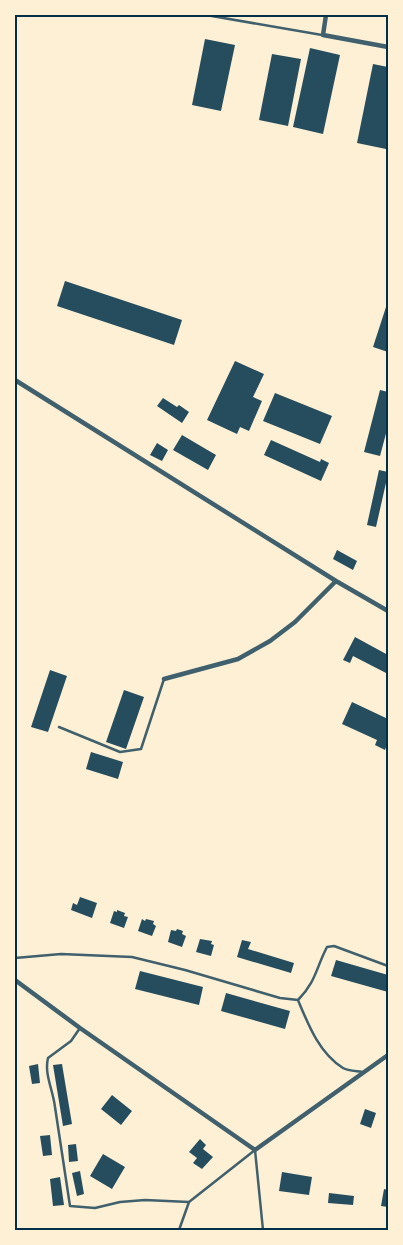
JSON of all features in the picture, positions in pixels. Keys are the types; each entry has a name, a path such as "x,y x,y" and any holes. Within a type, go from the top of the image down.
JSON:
{"street":[{"path":"326,15 324,36 388,47"},
{"path":"15,380 388,611"},
{"path":"164,678 238,659 270,641 295,622 336,580"},
{"path":"15,980 80,1028 255,1150 388,1055"}],"lane":[{"path":"206,15 324,36"},
{"path":"59,727 120,752 141,749 164,678"},
{"path":"298,1000 315,978 320,960 327,947 334,946 388,966"},
{"path":"15,958 61,954 132,958 185,970 280,998 298,1000"},
{"path":"298,1000 309,1025 324,1050 344,1069 364,1073"},
{"path":"80,1028 71,1041 48,1058 46,1067 55,1105 70,1206 95,1208 120,1202 145,1200 189,1202"},
{"path":"180,1230 189,1202 255,1150"},
{"path":"255,1150 263,1230"}],"building":[{"path":"205,39 235,45 221,111 192,105"},
{"path":"310,48 340,55 323,134 293,127"},
{"path":"272,54 301,59 288,126 259,120"},
{"path":"373,64 388,67 388,140 386,149 357,143"},
{"path":"65,281 182,320 174,345 57,306"},
{"path":"386,307 388,308 388,352 373,347"},
{"path":"235,361 264,374 253,397 262,401 249,431 240,427 237,434 207,420"},
{"path":"380,390 388,392 388,426 380,456 364,452"},
{"path":"275,393 332,416 320,444 263,421"},
{"path":"163,398 189,412 182,423 157,406"},
{"path":"182,435 216,455 208,470 173,450"},
{"path":"271,440 320,462 321,459 329,463 321,481 264,455"},
{"path":"157,443 168,450 162,461 150,455"},
{"path":"379,470 388,472 388,474 376,527 367,525"},
{"path":"337,550 357,561 353,570 333,559"},
{"path":"355,637 388,655 388,674 353,656 350,663 343,660"},
{"path":"50,670 67,676 48,732 31,727"},
{"path":"124,690 144,697 126,749 106,742"},
{"path":"352,702 388,719 388,742 385,750 375,745 377,740 342,724"},
{"path":"91,752 123,762 118,779 86,769"},
{"path":"80,897 97,903 92,918 71,910 73,903 77,905"},
{"path":"117,910 125,913 124,916 128,917 124,928 110,923 114,911 117,912"},
{"path":"142,919 154,921 153,924 156,926 152,936 138,931"},
{"path":"177,929 183,931 182,934 186,936 182,947 168,942 171,930 176,931"},
{"path":"200,939 212,941 211,944 214,945 211,956 196,952"},
{"path":"242,940 251,942 248,949 294,963 291,973 237,957"},
{"path":"336,960 388,975 388,992 331,976"},
{"path":"140,971 203,987 199,1005 135,989"},
{"path":"226,993 290,1011 285,1029 221,1011"},
{"path":"38,1064 40,1083 32,1084 29,1066"},
{"path":"62,1064 72,1124 63,1126 53,1065"},
{"path":"112,1095 132,1111 121,1125 101,1109"},
{"path":"365,1109 376,1113 371,1128 360,1124"},
{"path":"50,1135 52,1155 43,1156 40,1136"},
{"path":"200,1139 206,1145 203,1149 213,1157 202,1169 193,1163 197,1158 189,1152"},
{"path":"76,1144 78,1161 69,1162 68,1145"},
{"path":"103,1154 125,1167 112,1189 90,1176"},
{"path":"80,1171 84,1194 77,1196 72,1173"},
{"path":"282,1172 312,1177 309,1195 279,1191"},
{"path":"60,1177 64,1205 53,1206 50,1179"},
{"path":"384,1189 388,1190 388,1207 381,1206"},
{"path":"329,1193 354,1196 353,1205 328,1203"}]}
